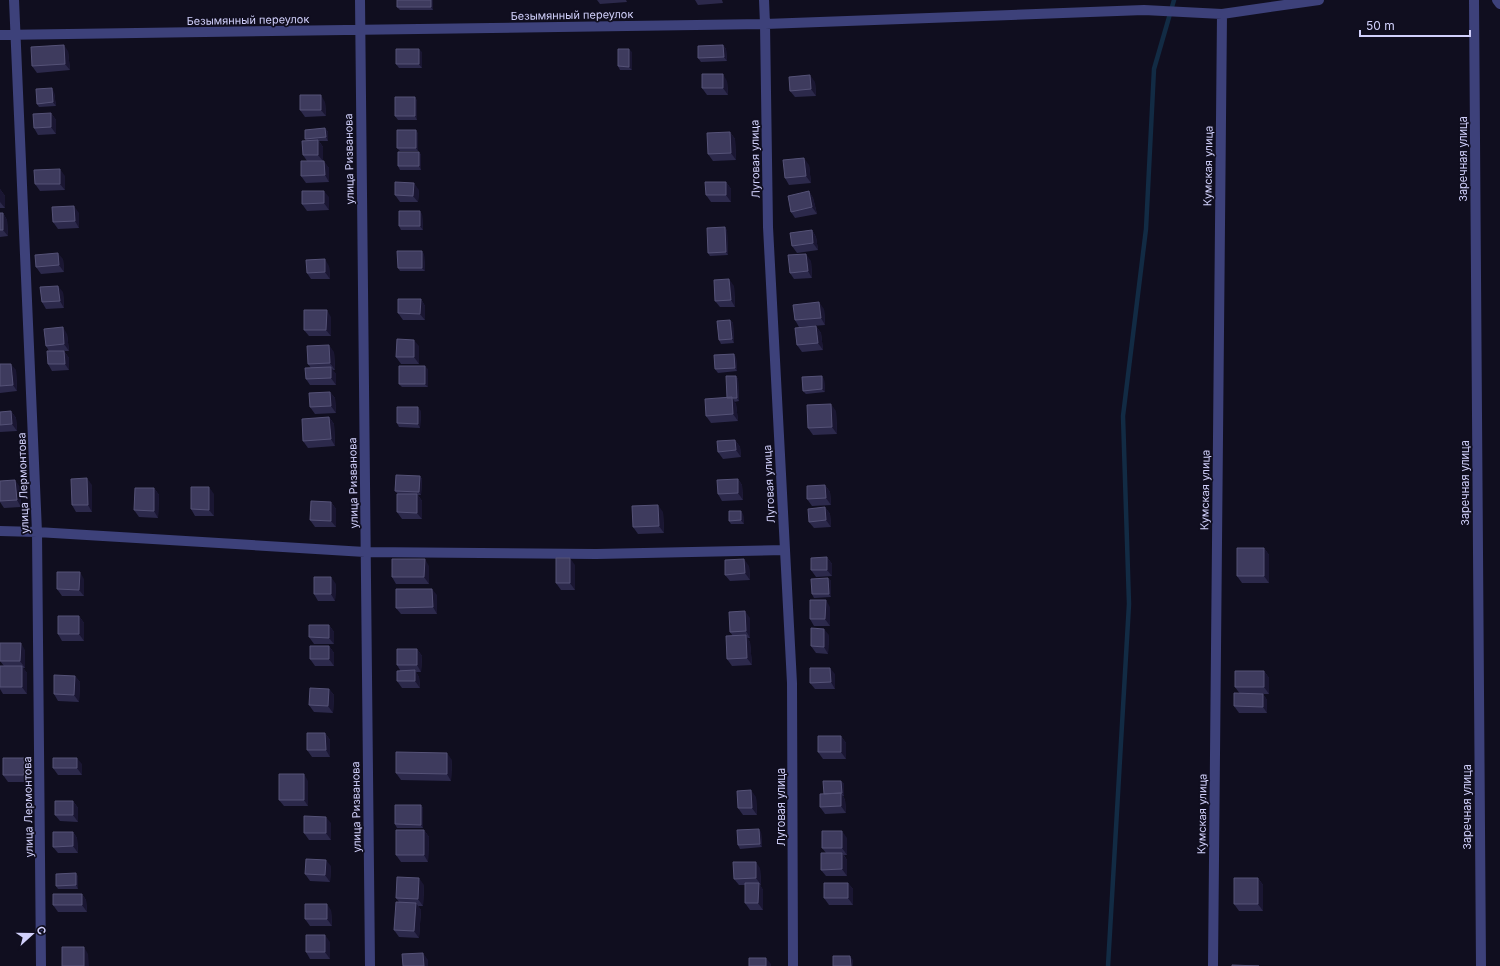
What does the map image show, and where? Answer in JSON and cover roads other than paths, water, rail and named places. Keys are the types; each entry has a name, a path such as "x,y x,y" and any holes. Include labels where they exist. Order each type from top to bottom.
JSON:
{"street":[{"name":"улица Лермонтова","path":"14,0 37,532 41,966"},
{"name":"улица Ризванова","path":"360,0 370,966"},
{"name":"Луговая улица","path":"764,0 768,227 792,683 793,966"},
{"name":"Безымянный переулок","path":"0,35 765,24 1144,10 1222,14 1319,0"},
{"name":"Заречная улица","path":"1474,0 1480,966"},
{"path":"1497,0 1500,4"},
{"name":"Кумская улица","path":"1213,966 1222,14"},
{"path":"0,531 365,552 596,554 785,550"}],"waterway":[{"path":"1108,966 1129,604 1123,416 1146,229 1154,69 1174,0"}]}
